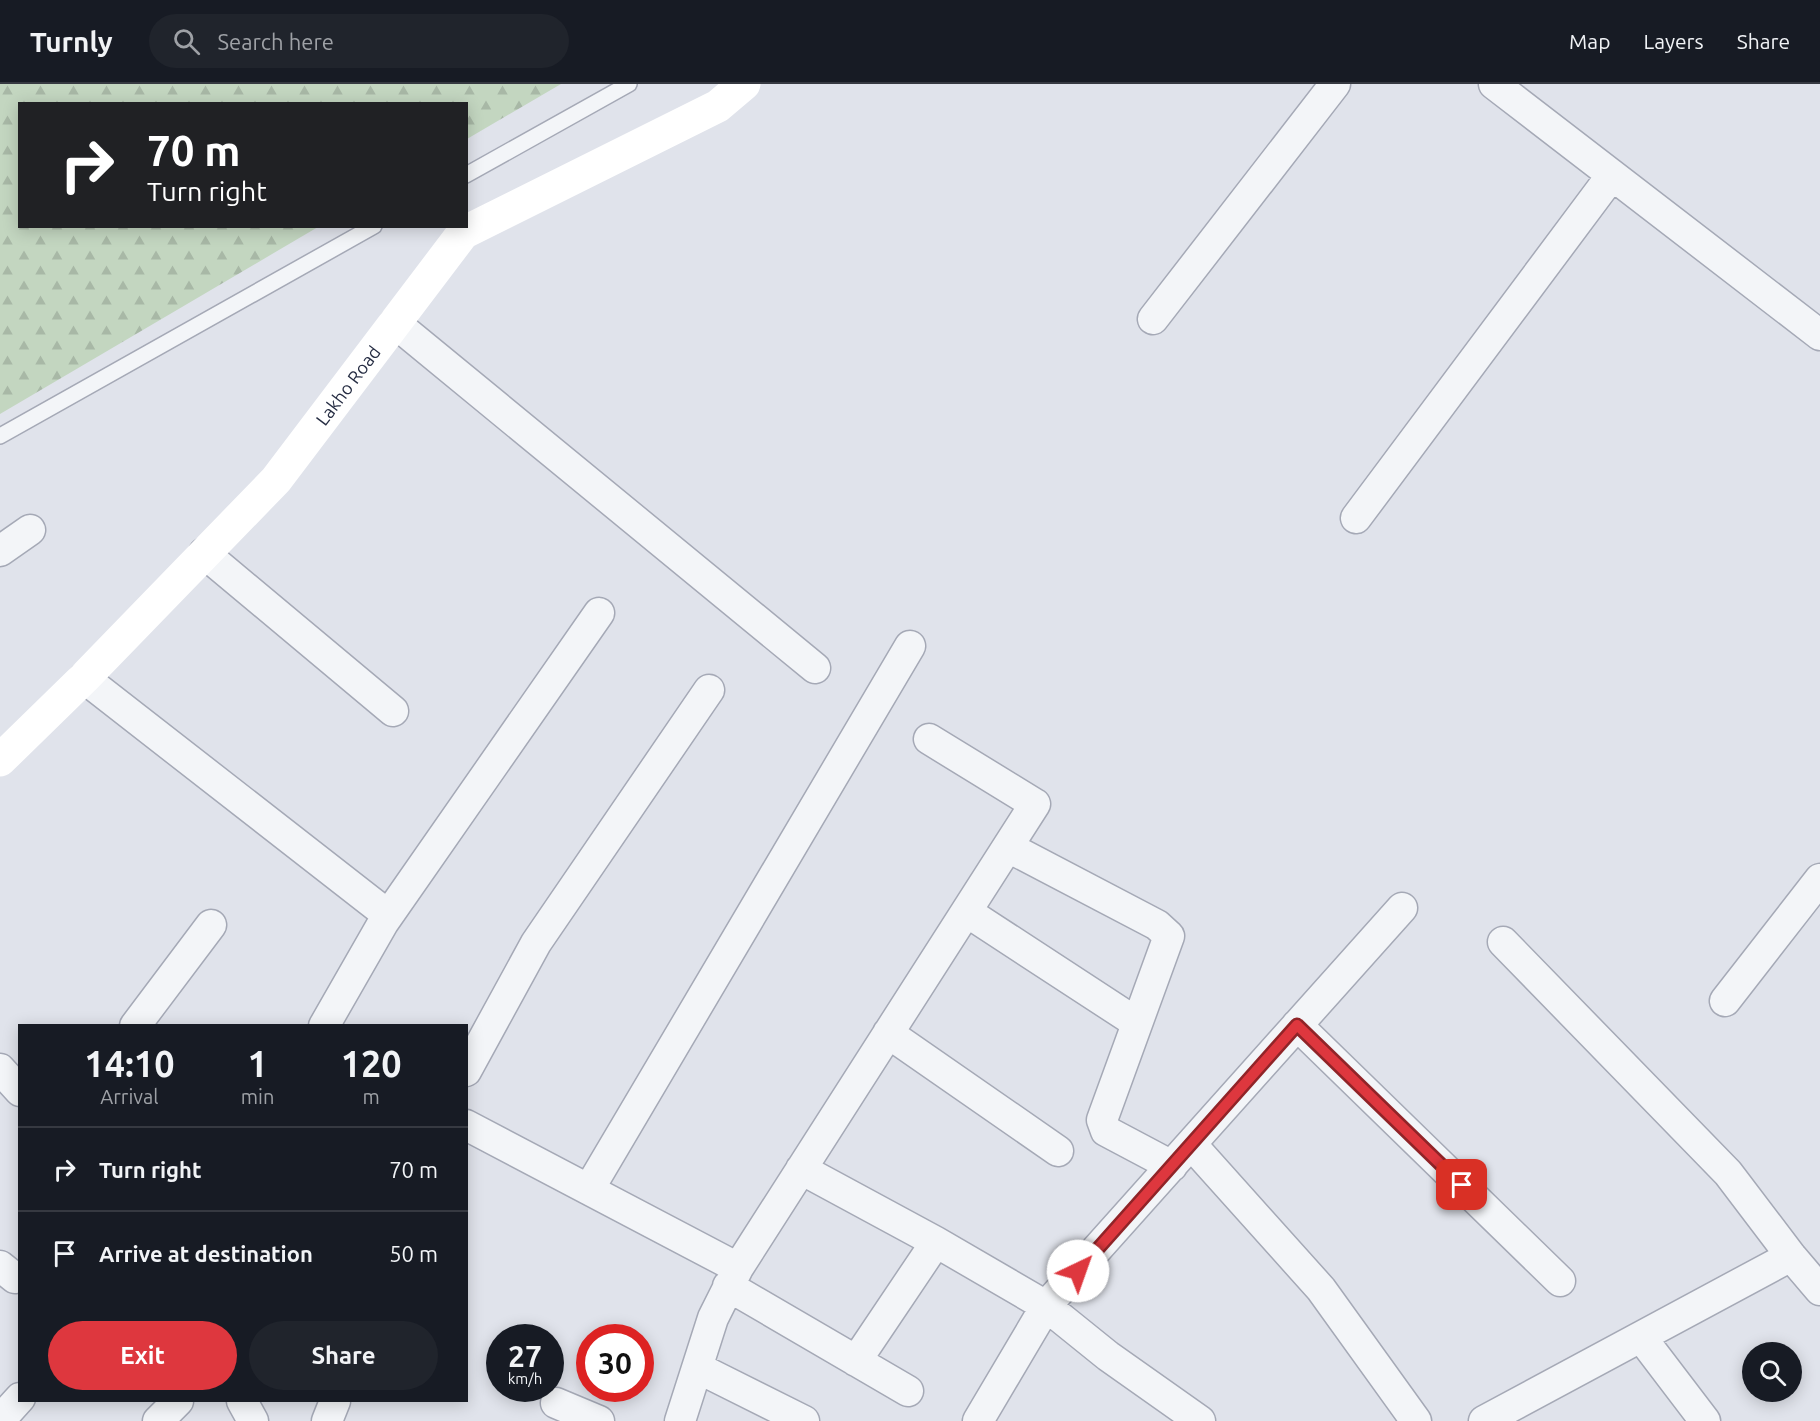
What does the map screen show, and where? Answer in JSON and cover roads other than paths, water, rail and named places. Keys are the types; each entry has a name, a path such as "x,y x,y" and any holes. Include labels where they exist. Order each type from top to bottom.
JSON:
{"street":[{"name":"Lakho Road","path":"0,760 84,678 276,480 464,232 718,106 744,84"},
{"path":"1153,319 1335,84"},
{"path":"1494,84 1820,335"},
{"path":"1356,518 1612,175"},
{"path":"395,323 816,668"},
{"path":"0,551 30,530"},
{"path":"204,554 393,711"},
{"path":"325,1024 388,915 599,613"},
{"path":"589,1189 910,646"},
{"path":"84,678 388,915"},
{"path":"468,1067 536,943 709,690"},
{"path":"680,1421 713,1318 733,1277 1035,804 929,739"},
{"path":"1008,847 1157,925 1169,936 1102,1120 1106,1131 1181,1155 1321,1289 1416,1421"},
{"path":"1725,1001 1820,879"},
{"path":"978,1421 1047,1306 1402,908"},
{"path":"967,912 1137,1023"},
{"path":"137,1024 211,925"},
{"path":"1503,942 1728,1173 1820,1290"},
{"path":"1297,1025 1560,1281"},
{"path":"888,1033 1058,1151"},
{"path":"0,1069 18,1090"},
{"path":"468,1126 589,1189 733,1277 856,1361 908,1391"},
{"path":"801,1169 936,1242 1047,1306 1108,1356 1200,1421"},
{"path":"856,1361 936,1242"},
{"path":"1484,1421 1791,1256"},
{"path":"1641,1337 1705,1421"},
{"path":"698,1368 804,1421"},
{"path":"0,1420 18,1400"},
{"path":"158,1421 177,1402"},
{"path":"243,1402 253,1421"},
{"path":"327,1421 335,1402"},
{"path":"556,1403 599,1421"}],"lane":[{"path":"468,174 629,84"},
{"path":"0,436 370,228"}]}
